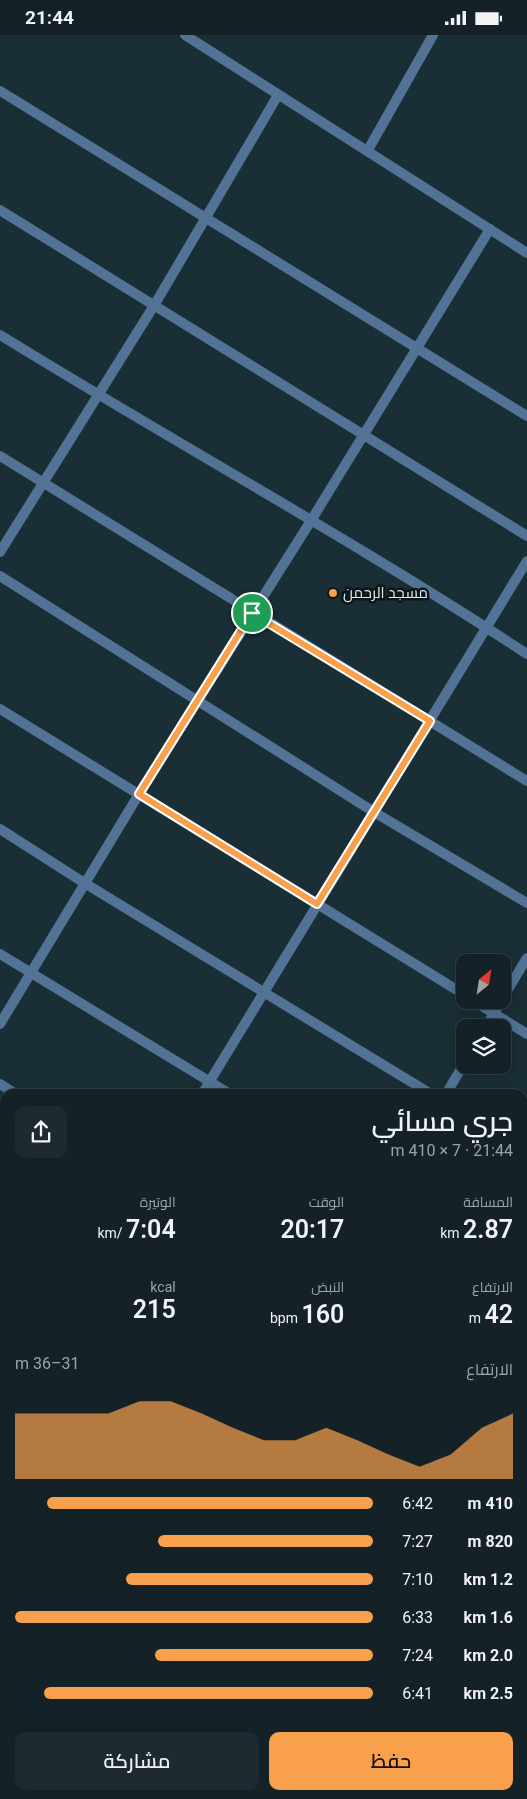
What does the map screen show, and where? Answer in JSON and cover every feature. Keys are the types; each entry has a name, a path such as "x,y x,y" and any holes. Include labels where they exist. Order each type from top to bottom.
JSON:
{"street":[{"path":"185,35 527,253"},
{"path":"368,150 433,35"},
{"path":"0,91 527,416"},
{"path":"0,552 155,304 278,95"},
{"path":"0,210 155,304 527,536"},
{"path":"0,1024 139,794 312,519 490,229"},
{"path":"0,335 99,396 312,519 527,654"},
{"path":"0,456 527,781"},
{"path":"205,1089 262,992 527,561"},
{"path":"0,576 374,812 527,903"},
{"path":"0,709 456,989"},
{"path":"0,829 86,884 423,1089"},
{"path":"0,954 222,1089"},
{"path":"511,985 527,958"},
{"path":"487,1009 527,1034"},
{"path":"491,1019 496,1009"},
{"path":"449,1089 458,1074"}],"place":[{"name":"مسجد الرحمن","path":"333,593"}],"route":[{"path":"252,613 430,721 317,904 139,794 252,613"}]}
